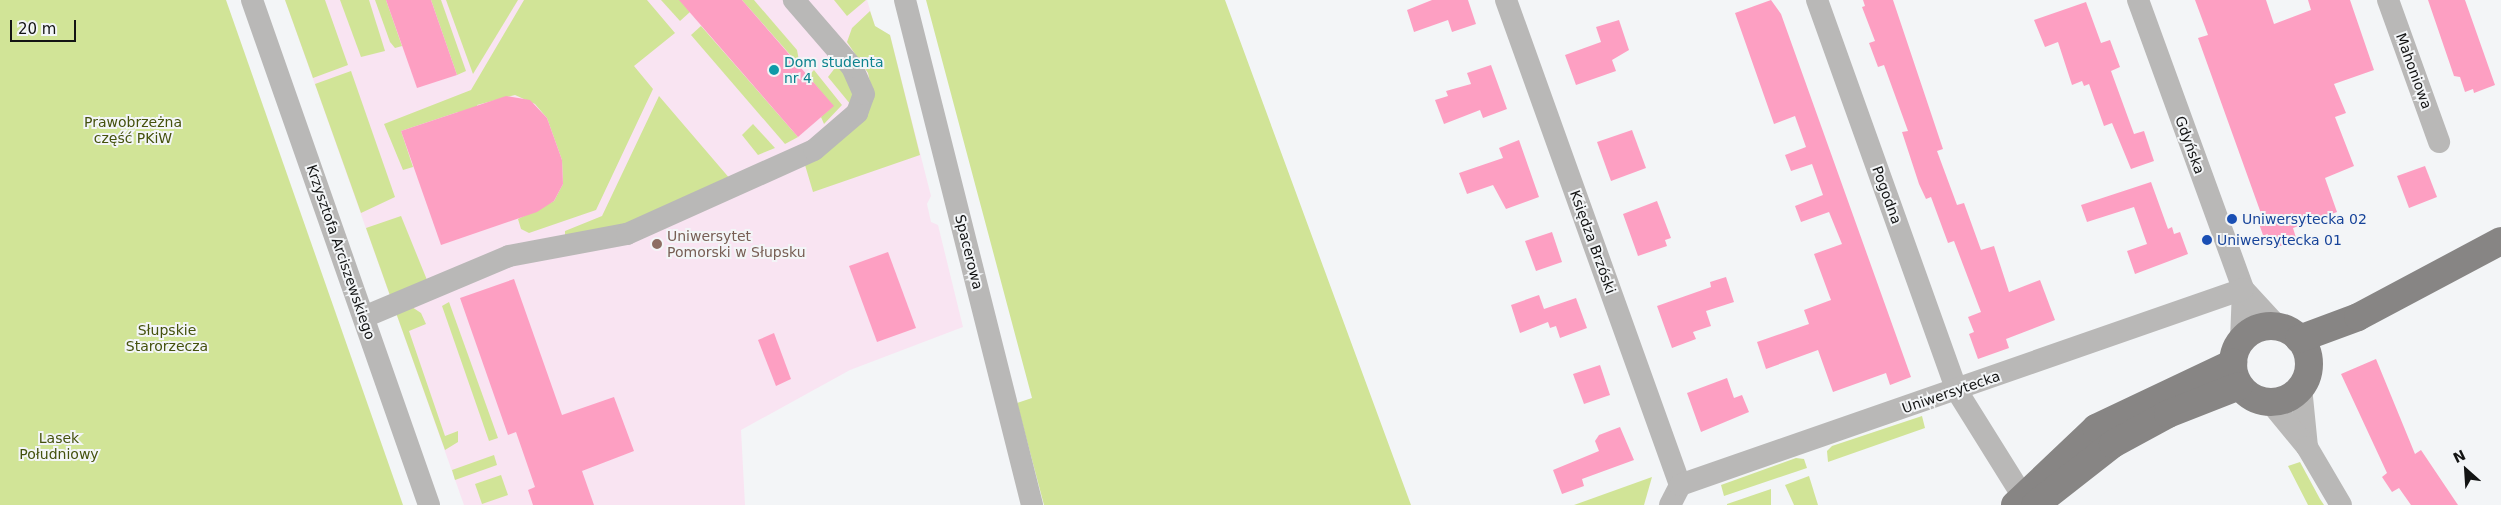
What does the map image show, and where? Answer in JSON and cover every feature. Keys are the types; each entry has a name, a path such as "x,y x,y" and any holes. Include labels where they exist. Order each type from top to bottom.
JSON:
{"main road":[{"path":"2238,363 2258,400 2282,401 2297,354 2358,317 2501,241"},
{"path":"2024,502 2096,428 2238,363 2264,327 2297,354"}],"street":[{"name":"Krzysztofa Arciszewskiego","path":"252,0 429,505"},
{"path":"364,317 509,256 627,234 805,156 857,113 864,94 852,67 794,0"},
{"name":"Spacerowa","path":"905,0 1032,505"},
{"name":"Księdza Brzóski","path":"1506,0 1680,485"},
{"name":"Pogodna","path":"1817,0 1957,391 2024,502"},
{"name":"Gdyńska","path":"2138,0 2243,289 2297,354"},
{"name":"Mahoniowa","path":"2388,0 2439,142"},
{"name":"Uniwersytecka","path":"1680,485 1957,391 2243,289"},
{"name":"Gdyńska","path":"2238,363 2243,289"},
{"path":"2297,354 2307,447"},
{"path":"2270,402 2307,447 2340,505"},
{"path":"1670,505 1680,485"}],"shaded area":[{"name":"Uniwersytet Pomorski w Słupsku","path":"285,0 867,0 875,26 890,35 931,196 927,204 931,222 938,225 963,327 850,370 741,430 745,505 464,505"}],"green space":[{"name":"Prawobrzeżna część PKiW","path":"0,0 226,0 403,505 0,505"},
{"path":"285,0 325,0 348,65 313,78"},
{"path":"340,0 369,0 385,51 361,57"},
{"path":"375,0 386,0 402,46 395,48 390,42"},
{"path":"431,0 441,0 466,71 457,75"},
{"path":"446,0 518,0 473,74"},
{"path":"524,0 647,0 675,33 634,66 653,89 596,210 529,233 521,229 518,219 554,201 563,184 562,160 547,118 535,104 515,95 477,105 491,142 472,149 458,112 401,131 413,167 403,170 384,124 471,90"},
{"path":"661,0 680,0 690,12 680,21"},
{"path":"742,0 754,0 797,50 800,66"},
{"path":"834,0 866,0 847,16"},
{"path":"926,0 1225,0 1411,505 1044,505 1017,403 1032,398"},
{"path":"870,11 875,26 890,35 920,155 813,192 805,165 872,92 868,73 847,42 852,28"},
{"path":"701,26 798,137 785,144 691,35"},
{"path":"838,64 854,83 851,105 828,77"},
{"path":"814,70 842,105 824,124 821,117 833,106 808,76"},
{"path":"351,71 395,197 361,213 315,84"},
{"path":"659,96 731,180 622,228 565,235 565,231 602,216"},
{"path":"753,124 775,148 758,155 742,135"},
{"path":"401,216 427,280 392,301 366,228"},
{"path":"449,302 498,438 489,441 442,306"},
{"path":"412,307 421,313 426,324 409,331 445,436 458,431 458,442 445,450 395,310"},
{"path":"1922,416 1925,428 1828,462 1827,451 1832,446"},
{"path":"494,455 497,465 455,480 452,470"},
{"path":"1796,458 1804,459 1807,468 1724,496 1721,485"},
{"path":"2300,462 2324,505 2308,505 2288,466"},
{"path":"501,475 508,495 482,504 475,484"},
{"path":"1809,476 1818,505 1794,505 1785,485"},
{"path":"1652,477 1644,505 1574,505"},
{"path":"1771,489 1771,505 1727,505 1727,504"}],"building":[{"path":"386,0 431,0 457,75 417,88"},
{"name":"Dom studenta nr 4","path":"679,0 742,0 834,106 798,137"},
{"path":"1432,0 1468,0 1476,24 1452,32 1448,20 1414,32 1407,10"},
{"path":"1771,0 1781,14 1911,377 1890,385 1886,373 1833,392 1818,350 1766,369 1757,342 1809,324 1804,310 1831,300 1814,254 1842,244 1829,212 1801,222 1795,206 1823,195 1812,164 1791,171 1785,155 1806,147 1795,116 1774,124 1735,13"},
{"path":"1863,0 1893,0 1943,149 1937,151 1957,205 1964,203 1981,250 1994,246 2009,292 2040,280 2055,320 2006,339 2009,348 1978,359 1969,334 1974,332 1968,317 1981,312 1954,241 1948,243 1931,197 1926,199 1919,184 1902,132 1908,131 1884,65 1878,67 1869,43 1875,41 1862,7 1865,6"},
{"path":"2195,0 2266,0 2274,24 2311,10 2308,0 2350,0 2374,70 2334,84 2346,113 2335,117 2354,166 2325,178 2337,212 2293,228 2297,241 2273,248 2269,237 2264,238 2258,221 2263,219 2198,38 2208,35"},
{"path":"2428,0 2465,0 2495,85 2474,93 2473,89 2465,92 2460,77 2454,76"},
{"path":"2086,2 2101,43 2110,40 2120,67 2111,71 2134,134 2144,131 2154,161 2131,169 2112,123 2104,126 2089,84 2084,86 2082,81 2072,85 2058,42 2045,47 2034,20"},
{"path":"1619,20 1629,50 1612,60 1616,71 1576,85 1565,55 1601,42 1596,27"},
{"path":"1491,65 1507,109 1483,118 1480,110 1444,124 1435,100 1448,96 1446,91 1471,84 1467,73"},
{"path":"506,96 530,100 547,118 562,160 563,184 554,201 537,212 441,245 401,131"},
{"path":"1632,130 1646,168 1611,181 1597,142"},
{"path":"1519,140 1539,197 1506,209 1493,185 1467,194 1459,173 1503,158 1499,148"},
{"path":"2425,166 2437,197 2409,208 2397,176"},
{"path":"2151,182 2168,229 2172,227 2174,234 2180,232 2188,254 2135,274 2127,251 2147,244 2134,207 2087,222 2081,205"},
{"path":"1657,201 1671,238 1665,240 1667,246 1638,256 1623,214"},
{"path":"1552,232 1562,262 1536,271 1525,241"},
{"path":"888,252 916,328 877,342 849,266"},
{"path":"1726,277 1734,302 1706,311 1711,326 1693,332 1696,339 1672,348 1657,306 1711,287 1710,282"},
{"path":"514,279 562,415 614,397 634,451 582,471 594,505 533,505 528,490 535,487 516,432 508,435 460,298"},
{"path":"1539,295 1544,309 1576,298 1587,328 1560,338 1556,326 1550,328 1548,322 1520,333 1511,305"},
{"path":"774,333 791,379 776,386 758,340"},
{"path":"2376,359 2415,454 2421,450 2458,505 2411,505 2399,488 2392,492 2382,477 2387,473 2341,374"},
{"path":"1600,365 1610,395 1584,404 1573,374"},
{"path":"1727,378 1734,398 1742,395 1749,412 1701,432 1687,393"},
{"path":"1620,427 1634,460 1582,479 1584,486 1562,494 1553,470 1599,451 1595,441 1599,435"}],"place":[{"name":"Dom studenta nr 4","path":"774,70"},
{"name":"Uniwersytecka 02","path":"2232,219"},
{"name":"Uniwersytecka 01","path":"2207,240"},
{"name":"Uniwersytet Pomorski w Słupsku","path":"657,244"}],"park label":[{"name":"Słupskie Starorzecza","path":"167,338"},
{"name":"Lasek Południowy","path":"59,446"}]}
